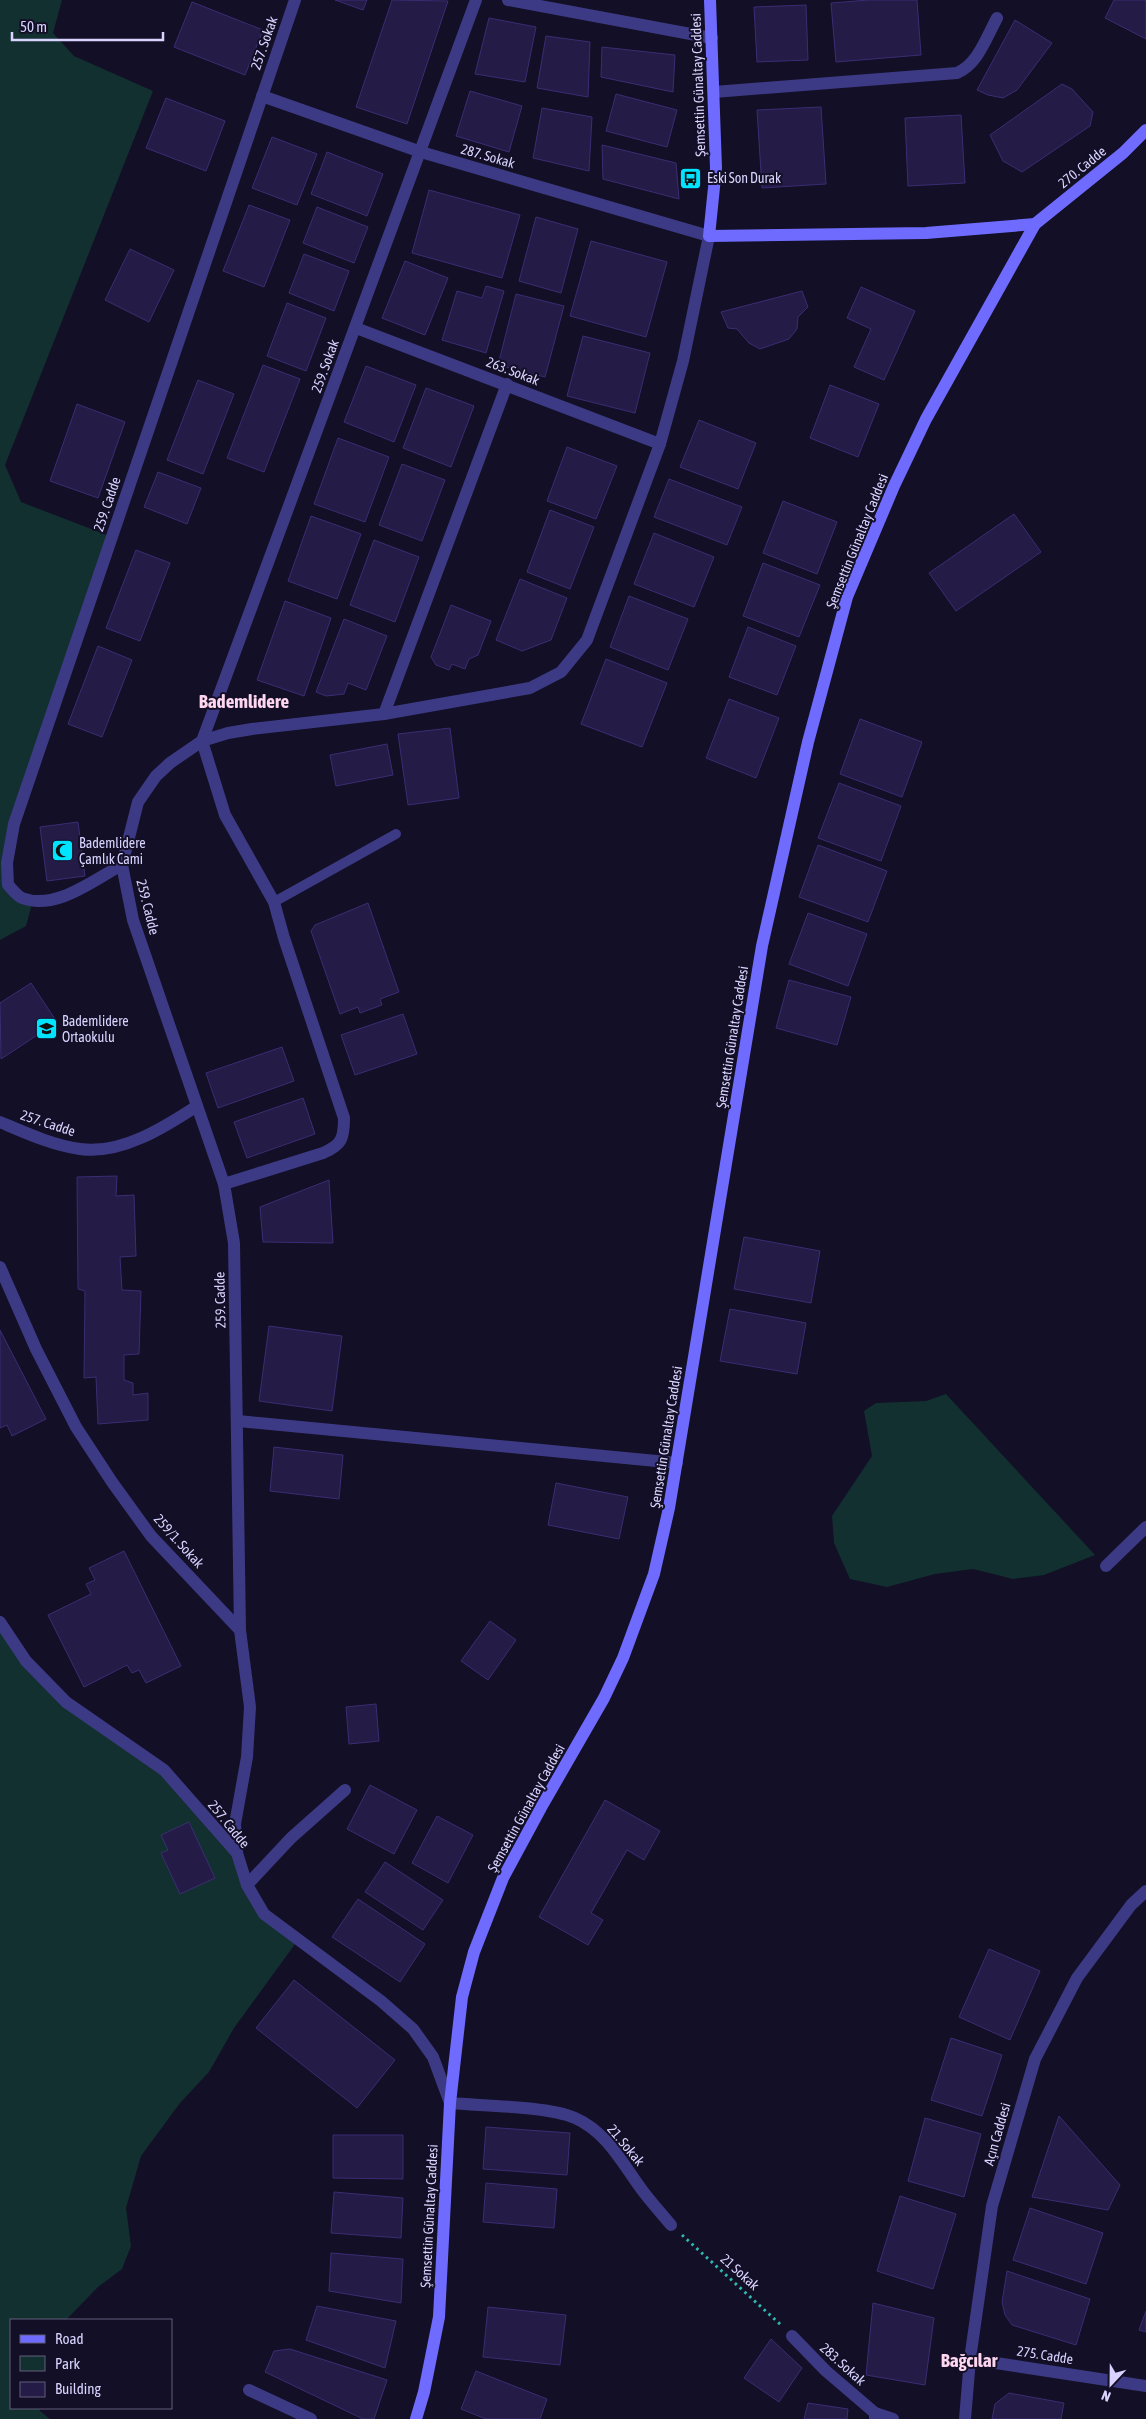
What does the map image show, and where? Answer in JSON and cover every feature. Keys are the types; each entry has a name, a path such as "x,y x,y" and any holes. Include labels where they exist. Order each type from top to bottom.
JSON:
{"street":[{"name":"257. Sokak","path":"262,96 295,0"},
{"name":"259. Sokak","path":"202,741 476,0"},
{"path":"508,0 712,38"},
{"name":"Şemsettin Günaltay Caddesi","path":"709,236 716,168 710,0"},
{"path":"714,92 957,74 967,69 974,61 997,18"},
{"name":"287. Sokak","path":"262,96 421,152 709,236"},
{"name":"259. Cadde","path":"240,1630 234,1243 224,1184 134,920 122,865 60,899 42,902 21,898 8,884 7,863 14,824 262,96"},
{"name":"270. Cadde","path":"1035,224 1123,153 1146,130"},
{"path":"122,865 138,802 156,776 170,763 202,741 228,733 252,729 384,714 530,688 561,672 587,640 660,444 683,361 709,236 926,233 1035,224"},
{"name":"Şemsettin Günaltay Caddesi","path":"416,2419 424,2392 439,2317 450,2103 462,1997 474,1952 503,1878 604,1698 639,1619 654,1574 677,1463 762,946 808,742 848,597 894,486 926,419 1035,224"},
{"name":"263. Sokak","path":"356,328 507,384 660,444"},
{"path":"384,714 507,384"},
{"path":"202,741 225,814 274,902 284,938 344,1118 344,1133 337,1147 324,1153 224,1184"},
{"name":"257. Cadde","path":"0,1122 44,1140 82,1150 119,1146 152,1133 198,1106"},
{"name":"259/1. Sokak","path":"0,1267 40,1358 76,1427 112,1482 151,1536 240,1630"},
{"path":"238,1421 677,1463"},
{"path":"1106,1566 1146,1527"},
{"name":"257. Cadde","path":"0,1622 26,1661 66,1702 164,1770 237,1853 247,1885 264,1914 381,2001 413,2029 433,2057 450,2103"},
{"path":"237,1853 235,1824 247,1757 250,1708 240,1630"},
{"path":"247,1885 291,1838 345,1790"},
{"name":"Açın Caddesi","path":"965,2419 970,2359 992,2206 1035,2059 1077,1978 1131,1906 1146,1891"},
{"name":"21. Sokak","path":"450,2103 555,2112 585,2124 601,2136 617,2153 642,2190 671,2225"},
{"name":"283. Sokak","path":"792,2336 826,2371 875,2416"},
{"name":"275. Cadde","path":"970,2359 1146,2386"},
{"path":"249,2390 311,2419"},
{"path":"875,2416 893,2419"}],"lane":[{"path":"274,902 396,834"}],"path":[{"name":"21 Sokak","path":"671,2225 775,2318 792,2336"}],"green space":[{"path":"0,0 62,0 53,33 74,56 153,91 5,465 21,502 112,537 14,824 8,884 33,900 26,926 0,940"},
{"path":"946,1394 1095,1555 1044,1575 1013,1579 973,1569 935,1574 887,1587 850,1579 834,1543 832,1516 872,1456 864,1411 876,1403 926,1401"},
{"path":"0,1622 66,1702 164,1770 237,1853 264,1914 298,1940 234,2028 209,2072 180,2103 141,2156 126,2208 131,2246 122,2269 98,2287 67,2319 10,2319 10,2409 39,2409 50,2419 0,2419"}],"building":[{"path":"335,0 367,0 363,10"},
{"path":"392,0 448,1 407,124 356,107"},
{"path":"868,0 917,0 921,55 836,62 831,3"},
{"path":"1114,0 1146,0 1146,39 1105,18"},
{"path":"192,2 263,30 245,75 174,47"},
{"path":"806,5 808,60 757,62 754,7"},
{"path":"489,18 536,27 525,82 475,74"},
{"path":"1015,20 1052,43 1017,90 1003,98 988,95 977,90"},
{"path":"546,36 590,42 588,97 537,88"},
{"path":"602,47 675,55 673,92 601,77"},
{"path":"1062,84 1072,89 1093,112 1090,126 1022,172 1003,161 990,135"},
{"path":"470,91 522,106 509,152 456,136"},
{"path":"616,94 677,110 667,147 606,131"},
{"path":"166,98 225,121 206,171 146,148"},
{"path":"821,107 826,184 762,188 757,110"},
{"path":"542,108 592,117 589,171 533,158"},
{"path":"961,115 965,183 908,186 905,118"},
{"path":"272,137 317,154 297,205 252,188"},
{"path":"602,145 676,163 679,199 603,179"},
{"path":"327,152 383,174 367,216 311,194"},
{"path":"429,190 520,215 502,278 412,253"},
{"path":"249,205 290,220 264,287 223,271"},
{"path":"317,207 368,227 354,263 303,243"},
{"path":"536,217 578,229 561,293 519,281"},
{"path":"591,241 667,262 646,337 570,316"},
{"path":"130,249 174,270 149,322 105,300"},
{"path":"304,254 349,271 334,311 289,293"},
{"path":"405,261 448,278 425,335 382,318"},
{"path":"486,286 504,291 486,353 442,340 457,291 482,298"},
{"path":"861,287 915,311 884,380 854,367 871,329 847,318"},
{"path":"802,291 808,307 798,317 797,329 789,339 760,349 749,343 737,329 728,328 721,312"},
{"path":"516,294 564,306 545,377 498,365"},
{"path":"287,303 326,318 306,371 267,356"},
{"path":"583,336 650,353 635,413 567,396"},
{"path":"263,365 300,379 264,472 227,458"},
{"path":"366,366 416,385 394,442 344,422"},
{"path":"198,380 234,394 203,474 167,460"},
{"path":"830,385 879,404 858,457 810,438"},
{"path":"426,388 474,406 451,467 403,448"},
{"path":"77,404 125,422 98,498 50,481"},
{"path":"699,420 756,443 738,489 680,467"},
{"path":"338,438 389,457 365,522 314,504"},
{"path":"567,447 617,466 596,519 547,501"},
{"path":"402,464 445,480 422,541 379,525"},
{"path":"158,472 201,488 187,524 144,507"},
{"path":"669,479 742,507 727,545 654,517"},
{"path":"783,501 837,522 817,574 763,553"},
{"path":"550,510 594,527 570,589 527,572"},
{"path":"1014,514 1041,552 956,611 929,573"},
{"path":"311,516 361,534 337,599 288,581"},
{"path":"654,533 714,557 694,607 634,584"},
{"path":"374,540 419,557 395,622 350,605"},
{"path":"136,550 170,563 140,641 106,628"},
{"path":"763,563 820,585 799,637 743,616"},
{"path":"520,579 567,598 551,640 522,651 496,640"},
{"path":"629,596 688,619 668,670 610,647"},
{"path":"285,601 331,618 304,696 257,680"},
{"path":"451,605 491,621 478,655 469,659 465,669 452,664 449,670 436,665 431,657"},
{"path":"344,619 387,636 366,690 348,683 344,694 326,696 316,692"},
{"path":"748,627 796,646 777,695 729,677"},
{"path":"98,646 132,660 102,737 68,724"},
{"path":"606,659 667,683 642,747 581,724"},
{"path":"729,699 779,718 756,778 706,758"},
{"path":"860,719 922,742 902,797 840,774"},
{"path":"450,728 459,798 408,805 398,734"},
{"path":"387,744 393,775 336,786 330,755"},
{"path":"839,783 901,806 881,861 818,838"},
{"name":"Bademlidere Çamlık Cami","path":"78,822 85,876 47,881 40,827"},
{"path":"818,845 887,871 868,922 799,897"},
{"path":"368,903 399,992 380,999 382,1005 360,1013 358,1007 340,1014 311,931 315,925"},
{"path":"808,913 867,934 848,986 789,964"},
{"path":"789,980 851,997 837,1045 776,1028"},
{"path":"31,983 57,1022 1,1059 0,1003"},
{"path":"403,1014 417,1054 355,1075 341,1035"},
{"path":"282,1047 294,1081 218,1108 206,1073"},
{"path":"303,1098 315,1134 247,1158 234,1122"},
{"path":"117,1176 116,1196 134,1195 136,1256 120,1257 122,1290 141,1291 139,1354 124,1355 124,1380 133,1383 133,1395 148,1393 148,1420 98,1424 96,1377 84,1378 85,1291 78,1289 77,1177"},
{"path":"329,1180 333,1243 263,1242 260,1207"},
{"path":"744,1237 820,1251 811,1303 734,1289"},
{"path":"730,1309 806,1323 797,1374 720,1361"},
{"path":"269,1326 342,1336 332,1411 259,1401"},
{"path":"0,1330 46,1419 12,1436 7,1425 0,1428"},
{"path":"274,1447 343,1455 339,1499 270,1491"},
{"path":"556,1483 628,1497 619,1539 548,1525"},
{"path":"124,1551 181,1666 146,1683 139,1670 132,1673 127,1665 84,1687 48,1615 91,1594 86,1584 95,1580 89,1568"},
{"path":"490,1621 516,1640 488,1680 461,1661"},
{"path":"376,1704 379,1741 349,1744 346,1707"},
{"path":"370,1785 417,1810 394,1854 347,1829"},
{"path":"605,1800 660,1831 644,1860 627,1850 591,1913 603,1920 588,1945 539,1917"},
{"path":"437,1816 473,1835 448,1883 412,1863"},
{"path":"189,1822 215,1878 180,1894 161,1853 168,1850 161,1835"},
{"path":"385,1862 443,1900 423,1930 365,1892"},
{"path":"358,1899 425,1944 400,1982 332,1937"},
{"path":"989,1949 1040,1971 1010,2040 959,2017"},
{"path":"294,1980 395,2060 357,2108 256,2028"},
{"path":"951,2038 1002,2055 982,2116 931,2100"},
{"path":"1059,2116 1120,2185 1108,2210 1032,2197"},
{"path":"925,2118 981,2134 964,2197 908,2181"},
{"path":"486,2127 570,2133 567,2175 483,2169"},
{"path":"333,2135 403,2135 403,2179 333,2178"},
{"path":"486,2183 557,2189 554,2228 483,2222"},
{"path":"334,2192 403,2198 401,2238 331,2233"},
{"path":"900,2196 956,2214 933,2289 877,2271"},
{"path":"1030,2208 1103,2233 1086,2284 1013,2260"},
{"path":"331,2253 403,2259 401,2303 329,2291"},
{"path":"1007,2271 1090,2299 1076,2345 1012,2325 1005,2315 1002,2302"},
{"path":"873,2303 934,2318 925,2385 866,2375"},
{"path":"317,2306 396,2321 385,2368 306,2340"},
{"path":"488,2307 566,2315 560,2365 483,2357"},
{"path":"1146,2311 1146,2332 1139,2330"},
{"path":"771,2339 802,2368 779,2402 744,2378"},
{"path":"290,2349 387,2380 374,2419 363,2419 265,2372 274,2351"},
{"path":"476,2371 547,2399 540,2419 486,2419 461,2409"},
{"path":"1009,2393 1064,2403 1061,2419 992,2419 995,2404"},
{"path":"808,2403 848,2409 847,2419 804,2419"}],"place":[{"name":"Eski Son Durak","path":"691,178"},
{"name":"Bademlidere Çamlık Cami","path":"63,851"},
{"name":"Bademlidere Ortaokulu","path":"46,1029"}],"district":[{"name":"Bademlidere","path":"244,701"},
{"name":"Bağcılar","path":"969,2360"}]}
